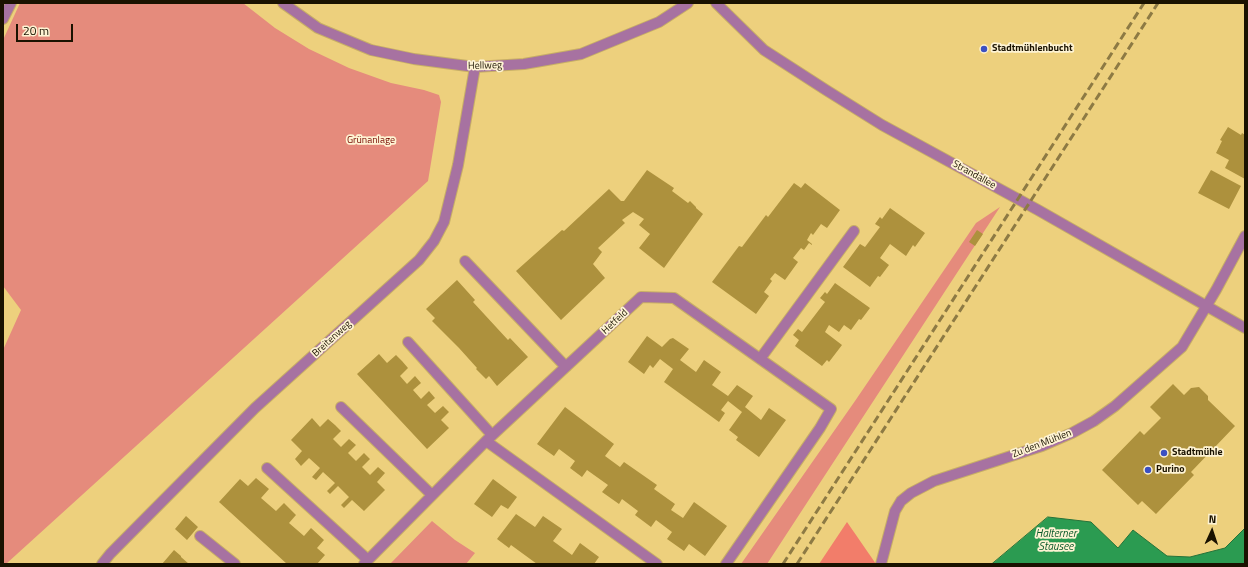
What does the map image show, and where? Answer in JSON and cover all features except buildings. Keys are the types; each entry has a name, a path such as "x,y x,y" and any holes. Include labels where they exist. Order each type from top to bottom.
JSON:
{"street":[{"path":"3,19 11,3"},
{"name":"Hellweg","path":"283,3 318,28 371,50 414,59 475,67 524,64 581,54 659,22 688,3"},
{"name":"Strandallee","path":"716,3 764,50 882,125 1038,210 1245,328"},
{"name":"Breitenweg","path":"102,564 110,554 255,408 418,260 434,241 444,222 458,165 475,67"},
{"path":"760,359 854,231"},
{"name":"Zu den Mühlen","path":"881,564 895,511 902,501 911,493 934,481 1042,446 1072,433 1094,421 1115,406 1182,346 1245,236"},
{"path":"465,261 566,367"},
{"name":"Hetfeld","path":"366,562 489,438 642,297 674,298 831,409 820,428 726,564"},
{"path":"408,342 489,438 657,564"},
{"path":"341,407 432,495"},
{"path":"267,468 366,562"},
{"path":"200,536 235,564"}],"green space":[{"name":"Grünanlage","path":"20,3 243,3 275,28 309,49 349,68 391,83 424,90 439,95 441,102 428,181 6,564 3,564 3,350 21,310 3,286 3,40"},
{"path":"1000,207 767,564 741,564 855,401 976,223"},
{"path":"432,521 455,540 475,553 466,564 390,564"}],"shaded area":[{"path":"847,522 876,564 819,564"}],"water":[{"name":"Halterner Stausee","path":"1048,517 1091,522 1118,548 1133,530 1167,556 1190,557 1225,548 1245,528 1245,564 992,564"}],"railway":[{"path":"783,564 1144,3"},
{"path":"797,564 1158,3"}],"place":[{"name":"Stadtmühlenbucht","path":"984,49"},
{"name":"Stadtmühle","path":"1164,453"},
{"name":"Purino","path":"1148,470"}]}
